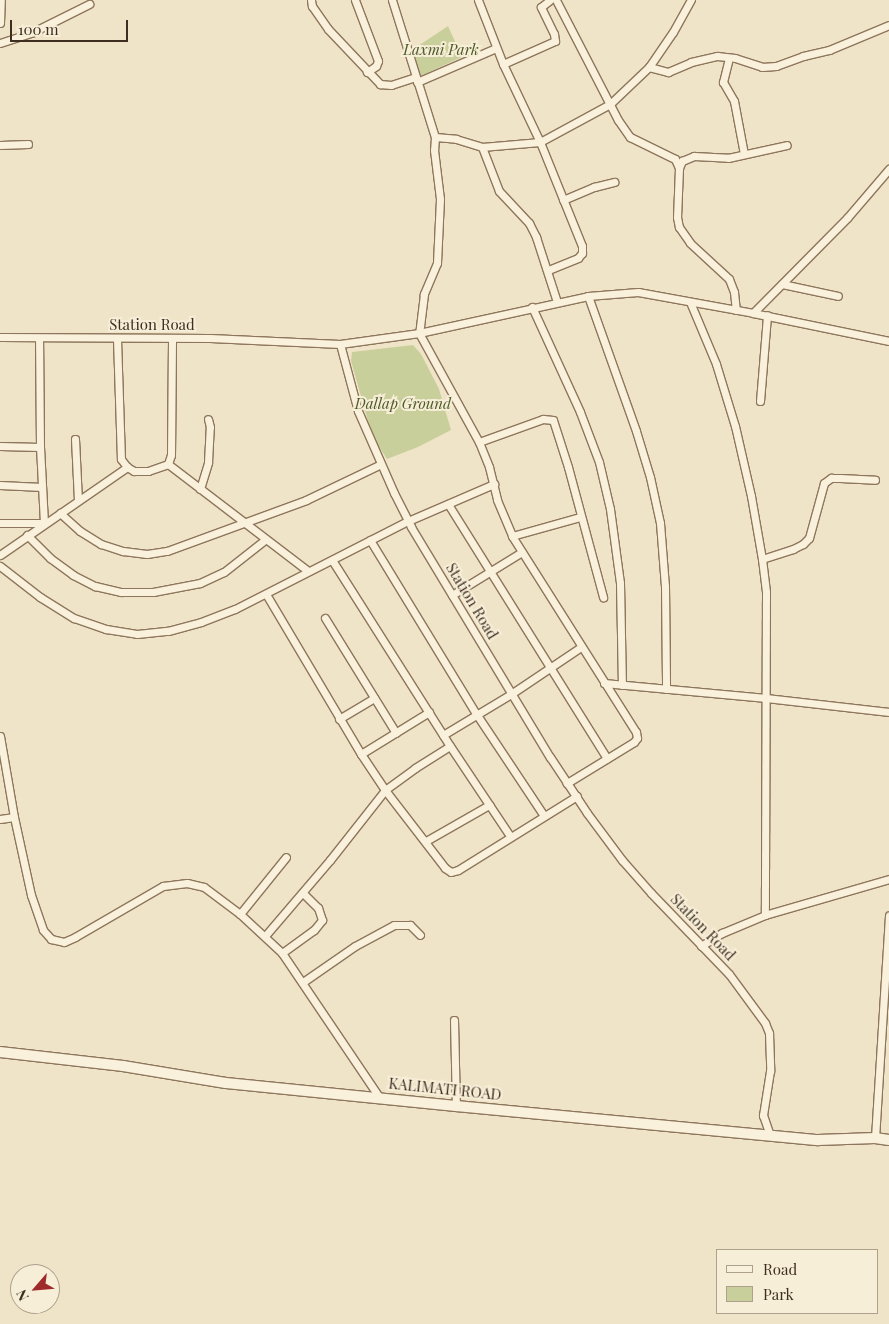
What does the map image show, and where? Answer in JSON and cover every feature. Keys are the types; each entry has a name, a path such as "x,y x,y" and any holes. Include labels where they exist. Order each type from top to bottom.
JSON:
{"main road":[{"name":"KALIMATI ROAD","path":"0,1052 123,1066 226,1083 456,1106 818,1140 875,1138 889,1140"}],"street":[{"path":"0,23 1,0"},
{"path":"311,0 312,6 328,29 367,72 380,84 386,86 416,79 496,48"},
{"path":"355,0 378,60 376,66 367,72"},
{"path":"392,0 436,137 434,150 440,200 437,263 424,294 419,333 479,442 494,484 497,500 512,536 636,732 637,738 634,742 567,782"},
{"path":"478,0 496,48 540,142 582,246 582,253 578,258 548,270"},
{"path":"503,64 555,41 554,34 541,7 550,0"},
{"path":"556,0 618,120 630,137 675,159 679,168"},
{"path":"436,137 456,138 482,147 540,142 610,104 649,67 673,32 691,0"},
{"path":"0,43 32,32 89,4"},
{"path":"649,67 668,72 702,59 717,56 762,67 776,66 803,56 829,50 889,25"},
{"path":"729,58 723,82 734,101 744,154"},
{"path":"0,145 28,144"},
{"path":"736,310 734,292 729,279 718,266 690,243 679,227 677,217 679,168 682,161 694,156 728,158 786,145"},
{"path":"482,147 499,191 529,223 548,270 557,302"},
{"path":"753,312 847,218 889,169"},
{"path":"563,200 594,187 614,182"},
{"path":"782,284 838,296"},
{"path":"340,344 419,333 588,296 638,292 753,312 887,340"},
{"path":"588,296 636,431 650,477 660,523 666,586 666,689"},
{"path":"690,302 716,364 735,426 751,496 762,559 766,592 765,915"},
{"path":"532,307 580,412 598,462 610,509 620,583 622,684"},
{"path":"760,401 767,315"},
{"name":"Station Road","path":"0,338 172,339 340,344 358,411 408,521 511,694 567,782 622,860 741,988 765,1023 768,1033 770,1071 763,1115 770,1134"},
{"path":"39,338 40,446 44,523"},
{"path":"117,339 119,448 121,459 127,467 134,471 148,471 168,464"},
{"path":"168,464 173,440 172,339"},
{"path":"200,489 208,462 210,427 208,419"},
{"path":"479,442 543,419 553,420 568,467 603,597"},
{"path":"76,439 78,500"},
{"path":"0,446 40,446"},
{"path":"168,464 308,571"},
{"path":"60,513 101,544 123,551 147,554 187,545 242,521 306,500 381,464"},
{"path":"0,555 26,535 127,467"},
{"path":"762,559 793,549 803,544 809,538 824,483 831,478 875,480"},
{"path":"0,566 40,597 74,618 106,629 137,634 168,631 201,622 266,594 408,521 494,484"},
{"path":"0,485 42,487"},
{"path":"448,504 606,758"},
{"path":"512,536 580,517"},
{"path":"0,523 44,523"},
{"path":"26,535 50,558 73,575 96,586 121,592 153,592 200,583 224,572 266,539"},
{"path":"370,540 478,715 544,816"},
{"path":"452,595 522,552"},
{"path":"332,560 450,746 510,836"},
{"path":"266,594 361,754 385,790 445,868 451,872 458,870 577,796"},
{"path":"324,618 396,733"},
{"path":"443,735 511,694 581,647"},
{"path":"604,683 889,712"},
{"path":"339,719 374,698"},
{"path":"361,754 429,712"},
{"path":"0,736 14,817 36,915 43,930 51,939 64,942 76,937 151,892 173,883 204,887 266,936 282,954 303,982 379,1097"},
{"path":"266,936 385,790 450,746"},
{"path":"426,841 489,805"},
{"path":"0,819 14,817"},
{"path":"240,914 286,857"},
{"path":"701,946 722,933 765,915 889,879"},
{"path":"282,954 314,930 322,920 318,908 303,892"},
{"path":"875,1138 889,914"},
{"path":"303,982 355,946 394,925 410,926 420,934"},
{"path":"454,1020 456,1106"}],"green space":[{"name":"Laxmi Park","path":"448,26 462,57 418,77 409,52"},
{"name":"Dallap Ground","path":"413,345 421,354 439,389 451,430 418,447 387,459 378,445 368,421 351,361 352,352"}]}
